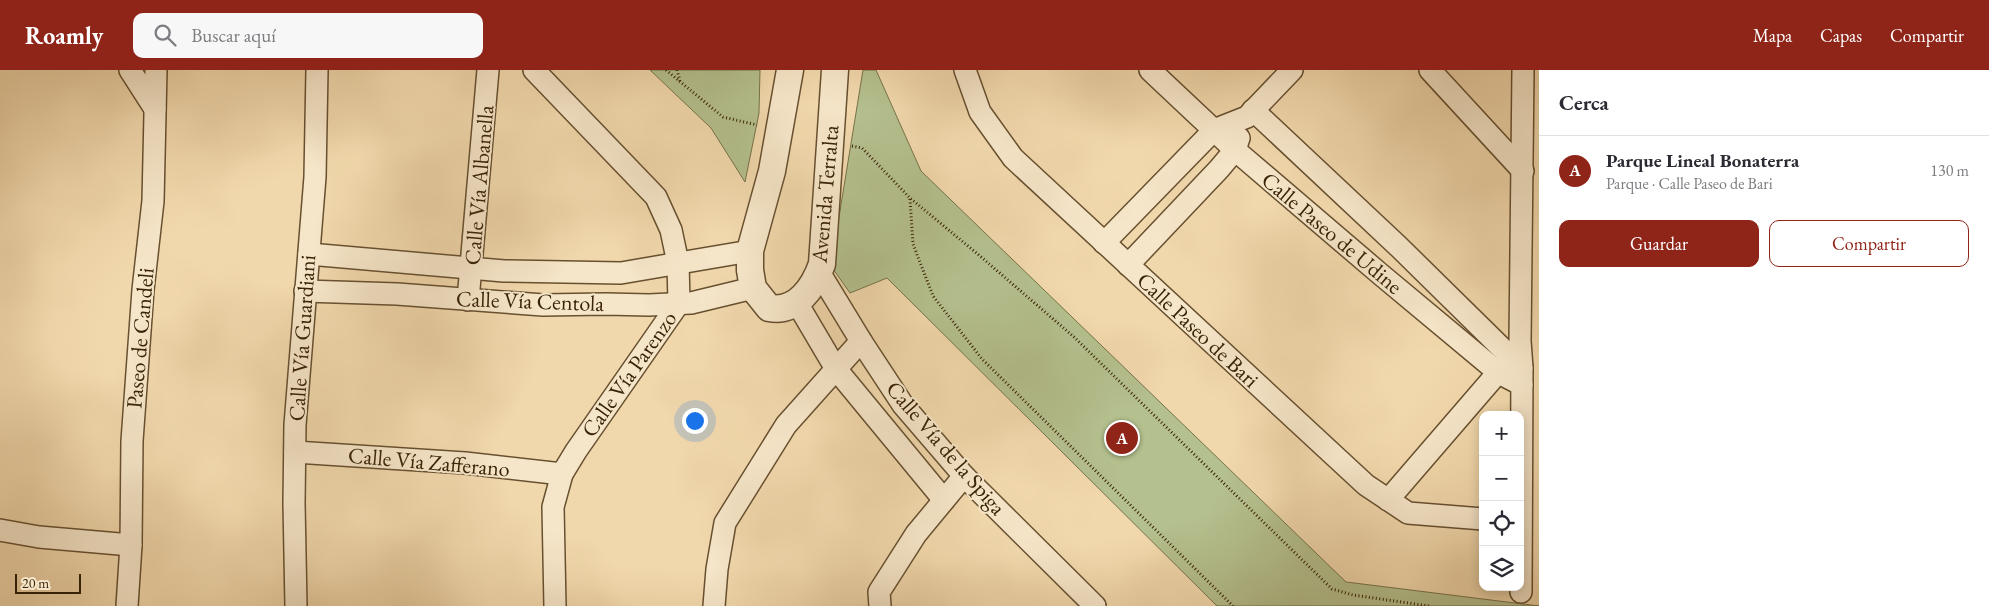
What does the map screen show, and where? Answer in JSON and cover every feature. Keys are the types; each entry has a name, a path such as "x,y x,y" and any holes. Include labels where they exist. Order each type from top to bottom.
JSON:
{"street":[{"path":"130,70 155,109"},
{"name":"Paseo de Candeli","path":"127,606 131,545 132,441 143,290 153,201 156,70"},
{"name":"Calle Vía Guardiani","path":"296,606 295,425 314,177 317,70"},
{"name":"Calle Vía Albanella","path":"468,300 488,70"},
{"name":"Calle Vía Parenzo","path":"534,70 656,197 671,230 678,263 679,303 562,474 553,507 555,606"},
{"path":"790,70 772,171 750,251 750,270 754,288 769,308 780,310 798,303"},
{"name":"Avenida Terralta","path":"798,303 819,272 822,264 835,70"},
{"name":"Calle Paseo de Bari","path":"965,70 980,112 1012,158 1366,485 1408,513 1479,519"},
{"name":"Calle Paseo de Udine","path":"1150,70 1235,150 1515,365"},
{"path":"1128,265 1235,150 1250,114 1292,70"},
{"path":"1430,70 1523,172"},
{"path":"1520,501 1515,365 1523,172 1523,70"},
{"path":"1104,242 1214,130 1250,114"},
{"name":"Calle Paseo de Udine","path":"1250,114 1399,247 1515,365"},
{"name":"Calle Vía Centola","path":"309,254 471,269 621,273 750,251"},
{"name":"Calle Vía de la Spiga","path":"819,272 861,342 903,405 964,476 1095,606"},
{"name":"Calle Vía Centola","path":"305,291 397,294 542,305 649,305 691,303 754,288"},
{"name":"Calle Vía de la Spiga","path":"798,303 836,369 944,500"},
{"path":"714,606 717,569 725,523 786,425 861,342"},
{"path":"1388,500 1515,365"},
{"name":"Calle Vía Zafferano","path":"295,452 465,463 562,474"},
{"path":"880,606 879,592 916,534 964,476"},
{"path":"0,530 39,537 131,545"},
{"path":"1521,546 1521,592"}],"path":[{"path":"666,70 723,117 779,131"},
{"path":"677,70 680,82"},
{"path":"830,140 862,148 910,198 1074,337 1332,589 1353,595 1429,606"},
{"path":"910,198 913,244 933,296 982,359 1233,606"}],"green space":[{"path":"650,70 760,70 759,113 745,182 711,128"},
{"path":"863,70 876,70 921,171 1346,582 1539,606 1217,606 887,278 850,293 831,266"}],"place":[{"name":"Parque Lineal Bonaterra","path":"1122,438"}]}
